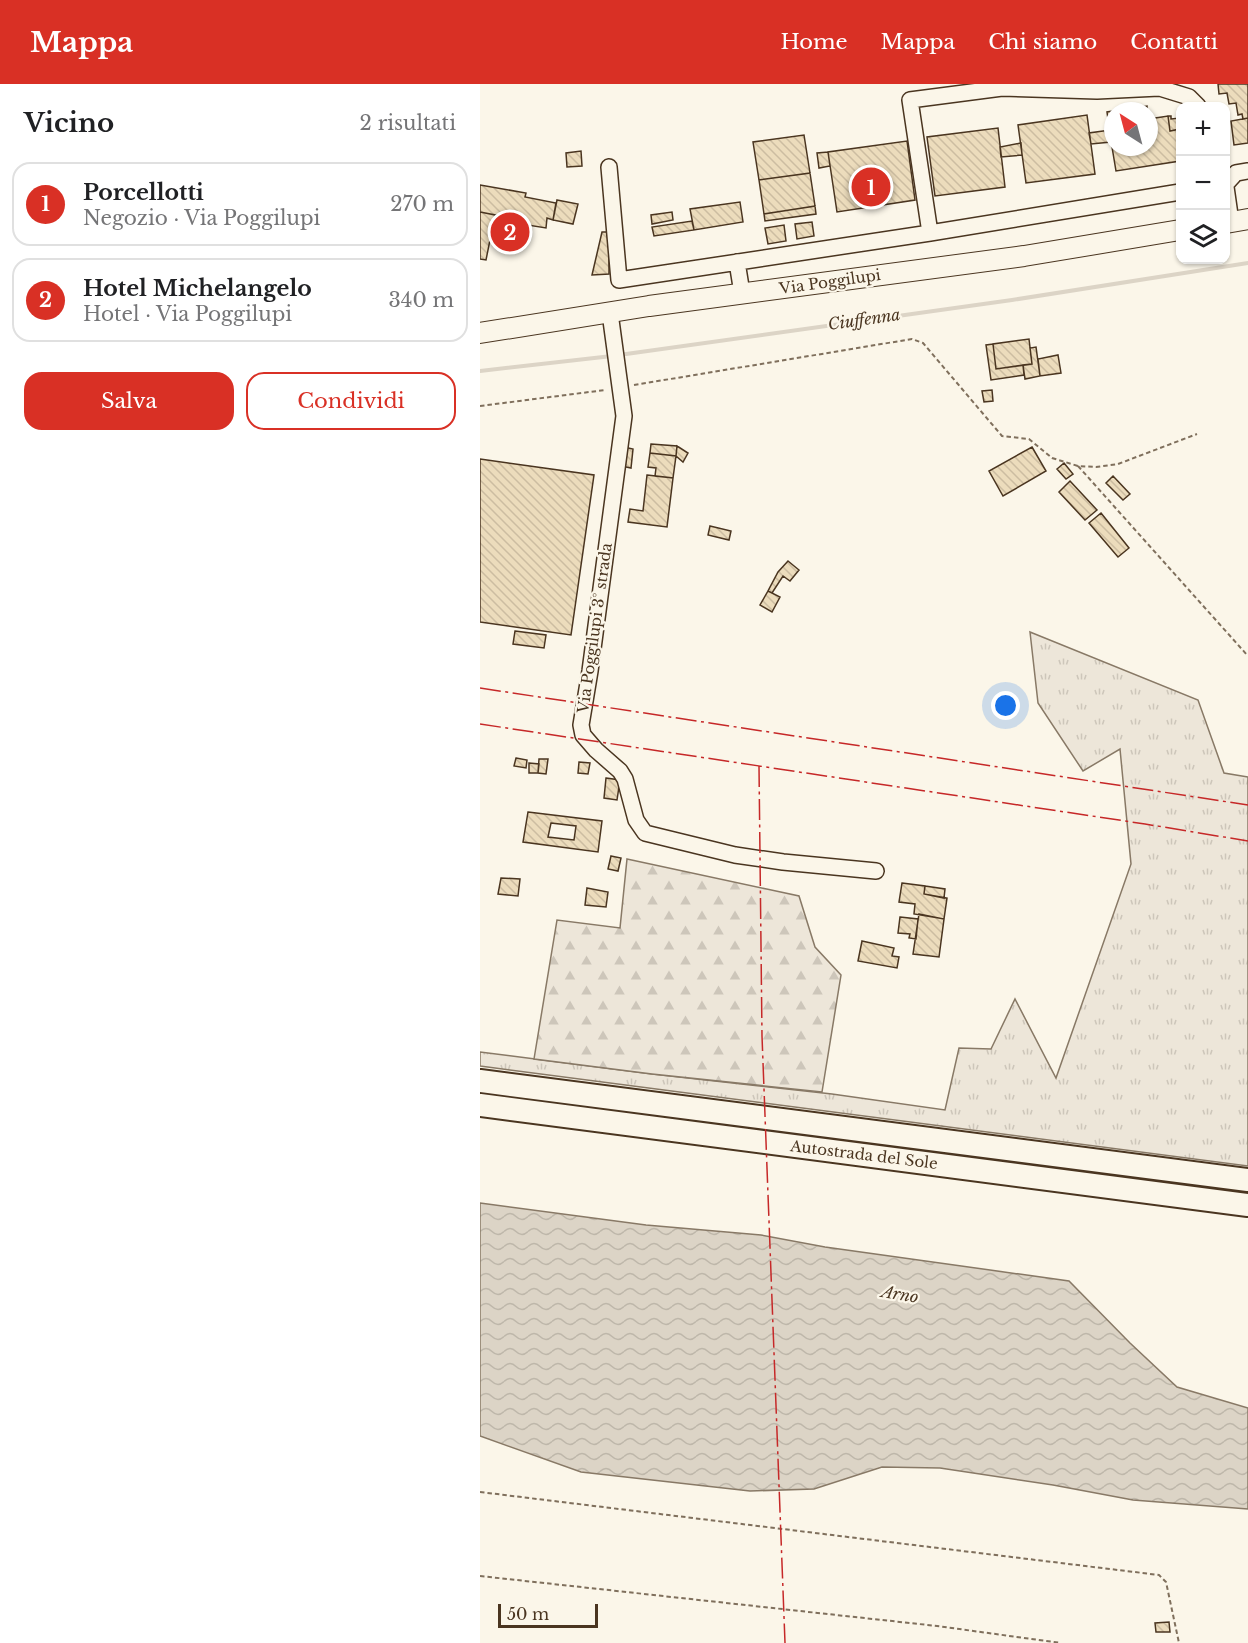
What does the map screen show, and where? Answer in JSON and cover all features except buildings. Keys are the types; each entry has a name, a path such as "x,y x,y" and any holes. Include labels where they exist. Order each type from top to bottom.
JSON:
{"highway":[{"name":"Autostrada del Sole","path":"480,1081 1248,1179"},
{"name":"Autostrada del Sole","path":"480,1105 1248,1205"}],"main road":[{"name":"Via Poggilupi","path":"480,333 611,320 742,293 1024,256 1176,231"}],"street":[{"path":"930,233 910,99 1002,88 1097,91 1155,85 1189,97 1194,102"},
{"path":"609,167 619,280 1176,193"},
{"path":"1230,180 1236,173 1248,171"},
{"path":"1230,201 1235,222"},
{"path":"737,262 742,293"},
{"name":"Via Poggilupi 3° strada","path":"611,320 624,416 581,725 583,735 620,771 625,779 636,820 645,834 735,855 876,871"}],"path":[{"path":"480,406 619,381 912,339 923,343 1002,436 1029,439 1052,458 1078,466 1096,467 1118,464 1197,434"},
{"path":"1078,466 1248,656"},
{"path":"480,1492 1159,1575 1166,1582 1179,1643"},
{"path":"480,1576 937,1626 1061,1643"}],"green space":[{"path":"1030,632 1198,700 1224,773 1248,777 1248,1166 480,1066 480,1052 832,1094 945,1110 959,1048 991,1049 1015,999 1056,1078 1131,864 1120,749 1083,771 1038,703"},
{"path":"627,859 799,896 815,947 841,975 822,1092 534,1059 557,920 620,928"}],"water":[{"name":"Arno","path":"480,1203 646,1225 761,1235 825,1247 1069,1281 1177,1387 1248,1408 1248,1509 1133,1500 940,1468 882,1467 814,1489 750,1491 581,1472 480,1436"}],"waterway":[{"name":"Ciuffenna","path":"619,355 1012,300 1248,263"},
{"name":"Ciuffenna","path":"480,371 612,356"}],"power":[{"path":"480,688 1248,805"},
{"path":"480,724 1248,841"},
{"path":"759,766 762,1036 785,1643"}],"place":[{"name":"Porcellotti","path":"871,187"},
{"name":"Hotel Michelangelo","path":"510,232"}]}
